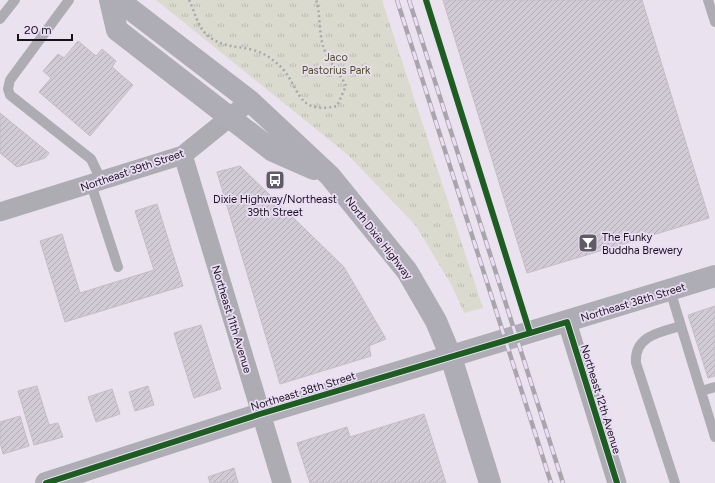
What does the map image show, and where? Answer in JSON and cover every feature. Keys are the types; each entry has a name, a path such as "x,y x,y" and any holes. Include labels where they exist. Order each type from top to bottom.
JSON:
{"main road":[{"name":"North Dixie Highway","path":"110,0 116,30 273,151 330,176"},
{"name":"North Dixie Highway","path":"114,0 121,2 250,101 330,176 407,271 436,321 451,357 490,483"},
{"name":"Northeast 38th Street","path":"46,483 260,414 715,276"}],"street":[{"name":"Northeast 39th Street","path":"0,212 183,155 250,101"},
{"name":"Northeast 11th Avenue","path":"183,155 282,483"},
{"name":"Northeast 12th Avenue","path":"567,322 617,483"}],"lane":[{"path":"0,19 15,0"},
{"path":"69,0 10,80 8,89 10,95 91,159 118,267"},
{"path":"708,0 715,22"},
{"path":"670,290 715,437"},
{"path":"675,483 636,363 636,355 645,340 654,334 681,326"},
{"path":"701,391 715,387"}],"path":[{"path":"189,0 204,32 216,42 228,47 254,50 265,54 286,72 304,101 313,108 323,109 337,106 346,86 323,48 319,31 316,0"}],"green space":[{"name":"Jaco Pastorius Park","path":"156,0 382,0 483,308 464,313 452,286 416,226 348,155"}],"building":[{"path":"443,0 642,0 709,218 527,273"},
{"path":"78,41 96,56 102,49 116,61 112,67 133,85 90,136 39,92 51,78 43,71 58,54 64,58"},
{"path":"0,113 49,153 45,158 17,167 0,153"},
{"path":"240,166 344,267 386,339 369,346 371,356 280,384 217,172"},
{"path":"157,204 183,286 65,322 40,241 62,234 80,293 154,270 135,211"},
{"path":"715,306 715,376 708,378 688,315"},
{"path":"201,325 221,389 194,398 174,333"},
{"path":"37,386 49,425 58,423 63,437 34,445 18,391"},
{"path":"148,386 154,405 135,411 129,392"},
{"path":"112,389 120,414 96,422 88,397"},
{"path":"424,414 446,483 310,483 297,443 347,427 350,437"},
{"path":"20,416 29,446 3,454 0,442 0,422"},
{"path":"234,468 238,483 210,483 208,477"}],"railway":[{"path":"397,0 551,483"},
{"path":"409,0 563,483"}],"cycle path":[{"path":"426,0 530,333"},
{"path":"46,483 260,414 567,322 617,483"}],"place":[{"name":"Dixie Highway/Northeast 39th Street","path":"275,180"},
{"name":"The Funky Buddha Brewery","path":"588,243"}]}
